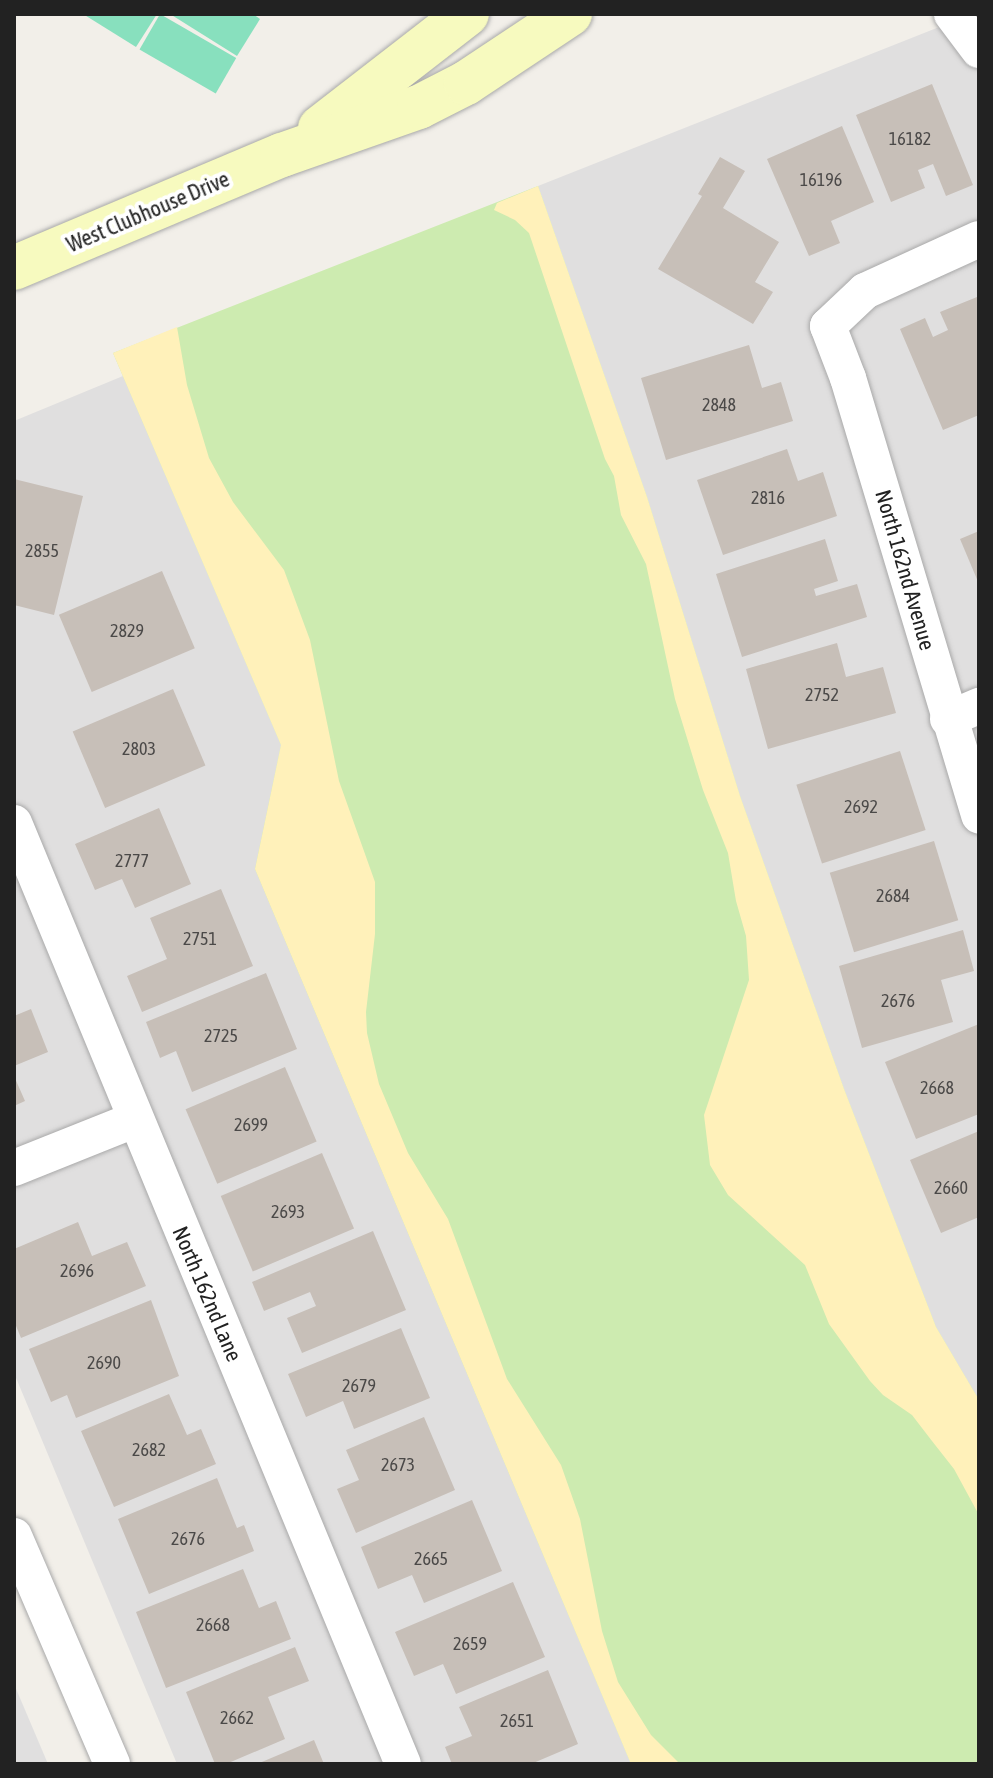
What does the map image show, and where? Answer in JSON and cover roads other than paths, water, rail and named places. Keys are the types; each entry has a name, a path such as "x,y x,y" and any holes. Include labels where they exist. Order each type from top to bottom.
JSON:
{"street":[{"name":"West Clubhouse Drive","path":"282,155 349,108 467,14"},
{"name":"West Clubhouse Drive","path":"14,268 282,155 419,107 466,83 570,14"},
{"path":"952,14 979,50"},
{"name":"North 162nd Avenue","path":"979,239 865,291 828,326 964,712 979,816"},
{"name":"North 162nd Lane","path":"14,823 134,1120 403,1764"},
{"path":"14,1168 134,1120"},
{"path":"14,1536 112,1764"}]}
